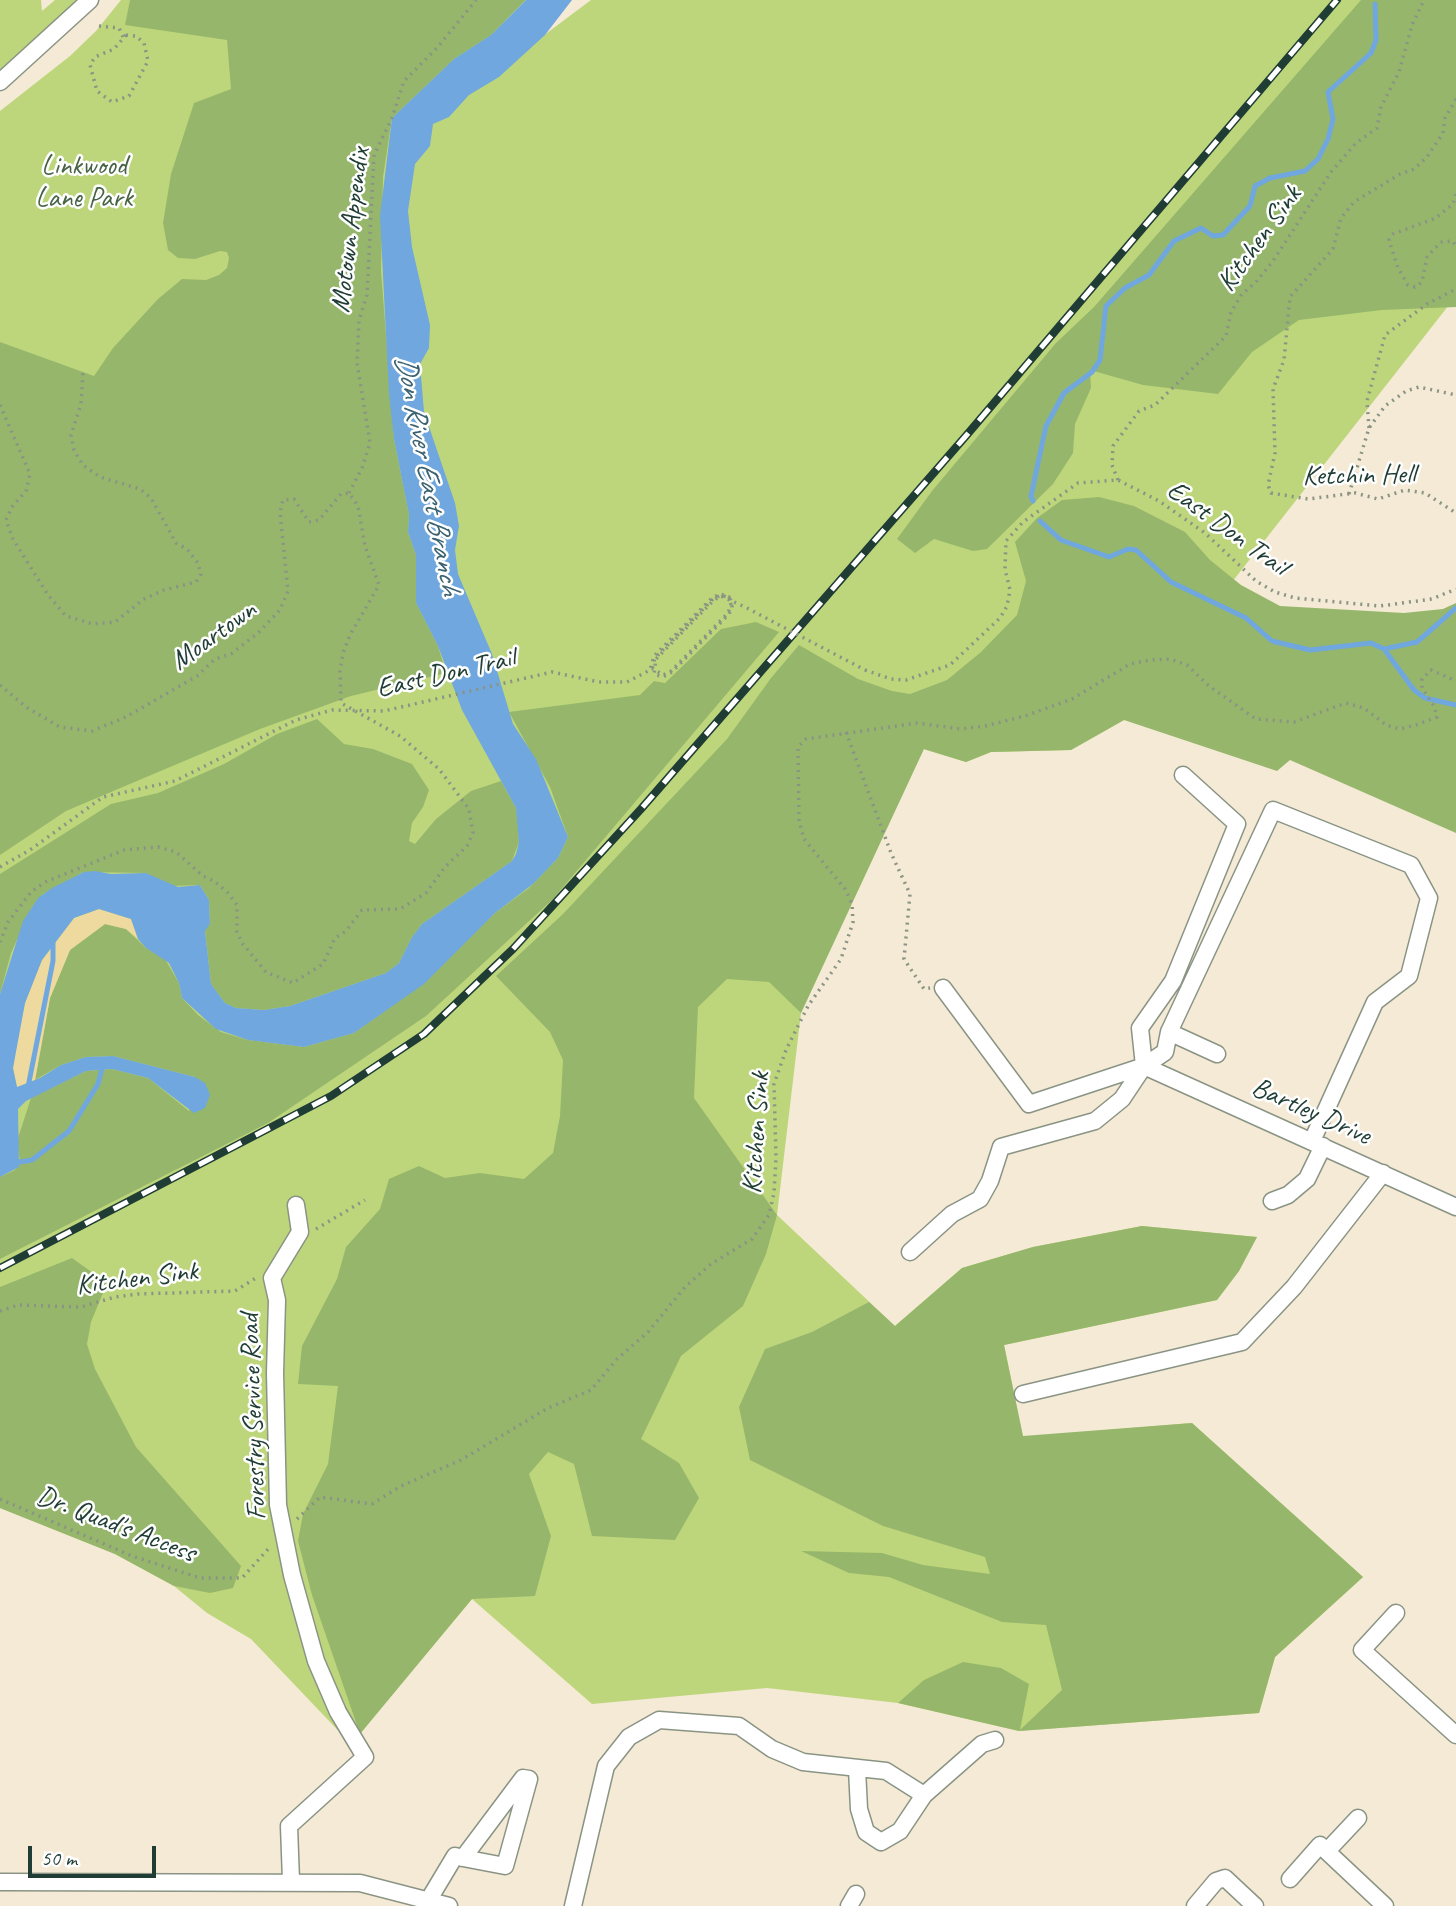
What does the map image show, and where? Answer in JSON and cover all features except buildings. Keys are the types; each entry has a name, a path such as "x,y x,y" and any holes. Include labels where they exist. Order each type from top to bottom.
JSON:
{"street":[{"path":"0,82 90,0"},
{"path":"910,1252 952,1214 980,1199 990,1181 1002,1147 1096,1120 1122,1099 1144,1066 1140,1028 1173,981 1237,824 1183,775"},
{"path":"943,988 1029,1104 1086,1088 1144,1066 1165,1052 1169,1032 1273,810 1411,865 1429,898 1409,976 1375,1002 1318,1143 1312,1171 1301,1185 1288,1195 1272,1201"},
{"path":"1169,1032 1217,1054"},
{"name":"Bartley Drive","path":"1144,1066 1456,1207"},
{"path":"1023,1394 1242,1342 1301,1278 1383,1173"},
{"path":"296,1205 300,1226 298,1237"},
{"name":"Forestry Service Road","path":"291,1881 289,1826 365,1757 338,1712 316,1661 278,1504 278,1300 272,1284 275,1269 298,1237"},
{"path":"1396,1613 1362,1650 1456,1735"},
{"path":"573,1906 606,1766 629,1737 659,1720 739,1726 772,1749 803,1762 886,1771 924,1796"},
{"path":"857,1769 859,1808 866,1832 881,1842 900,1831 924,1796 982,1744 995,1740"},
{"path":"428,1900 455,1856 463,1858 506,1866 529,1779 523,1778 463,1858"},
{"path":"1327,1851 1358,1818"},
{"path":"1290,1879 1320,1845 1385,1906"},
{"path":"1195,1906 1216,1881 1224,1878 1255,1906"},
{"path":"0,1882 360,1883 449,1906"},
{"path":"385,1888 385,1906"}],"path":[{"name":"Motown Appendix","path":"349,492 362,468 370,443 357,363 359,320 367,295 374,155 392,118 404,80 437,48 476,0"},
{"name":"Kitchen Sink","path":"1118,480 1112,465 1114,446 1139,411 1155,405 1226,336 1231,312 1242,294 1273,261 1331,172 1356,143 1377,128 1381,107 1399,72 1412,25 1424,0"},
{"path":"99,26 119,28 123,37"},
{"path":"133,35 142,41 148,50 148,61 129,96 112,102 97,91 89,67 93,59 114,49 123,37 133,35"},
{"name":"Ketchin Hell","path":"1456,99 1445,118 1443,133 1427,157 1414,169 1399,174 1354,202 1341,218 1334,249 1290,297 1284,360 1273,389 1275,453 1268,485 1271,493 1308,499 1349,494 1378,499 1405,490 1424,493 1456,513"},
{"path":"1456,194 1453,204 1436,218 1393,234 1389,240 1398,268 1408,285 1415,287 1422,282 1427,257 1435,247 1442,242 1453,242 1456,247"},
{"path":"1369,428 1367,401 1385,335 1427,304 1456,289"},
{"path":"0,405 30,474 26,491 6,520 13,539 48,595 66,616 93,625 115,622 144,599 164,590 196,582 201,575 198,563 187,550 176,543 151,498 140,489 100,477 83,465 74,450 71,435 81,404 83,372"},
{"path":"1349,494 1369,428 1385,406 1406,391 1419,387 1456,395"},
{"name":"East Don Trail","path":"0,867 30,850 103,797 175,781 296,720 332,710 384,711 532,674 552,672 614,684 641,677 650,670 654,656 712,598 720,594 729,597 731,606 728,613 671,671 663,675 654,672 652,668 652,665 655,658 713,599 721,595 730,598 732,607 729,614 672,672 663,677 654,674 654,668 653,664 656,659 721,596 733,601 745,607 865,670 891,679 906,680 950,665 1000,618 1007,606 1010,590 1005,569 1006,541 1023,522 1078,483 1118,480 1178,511 1256,581 1275,592 1296,598 1380,606 1432,599 1456,589"},
{"name":"Moartown","path":"0,685 26,706 60,727 92,731 126,716 197,676 215,659 232,654 258,634 280,610 288,591 280,512 283,500 294,499 309,522 320,520 341,494 349,492"},
{"path":"0,942 8,922 31,892 45,882 124,850 158,847 176,852 202,876 214,881 228,893 237,905 237,932 242,943 266,972 293,983 323,964 335,938 346,931 362,910 400,909 426,893 445,867 467,846 473,833 468,809 439,769 400,736 341,703 340,671 343,653 350,635 379,585 365,546 358,506 349,492"},
{"path":"943,988 924,989 904,959 910,894 891,853 846,732 917,723 961,729 998,723 1072,699 1129,664 1150,660 1170,659 1187,665 1209,686 1256,719 1294,722 1346,703 1364,708 1386,724 1400,729 1437,717 1434,706 1422,688 1422,679 1431,670 1456,681"},
{"name":"Kitchen Sink","path":"283,1532 320,1497 372,1504 401,1486 461,1460 548,1408 591,1390 617,1359 648,1332 685,1287 711,1264 752,1239 769,1215 775,1170 774,1084 779,1065 808,1006 841,959 853,922 852,904 845,889 804,839 799,821 798,747 806,739 846,732"},
{"path":"298,1237 331,1222 365,1200"},
{"name":"Kitchen Sink","path":"0,1311 18,1305 81,1307 115,1297 138,1294 235,1291 255,1276 269,1279 272,1284"},
{"name":"Dr. Quad's Access","path":"0,1499 132,1556 200,1578 242,1578 283,1532"}],"green space":[{"path":"0,0 41,0 42,11 55,0 76,0 49,29 0,70"},
{"name":"Linkwood Lane Park","path":"121,0 474,0 535,42 591,0 1456,0 1456,296 1124,720 1071,750 991,752 966,762 923,749 801,1013 777,1215 895,1326 962,1268 1033,1247 1142,1226 1257,1237 1239,1271 1217,1300 1004,1345 1023,1437 1192,1423 1363,1577 1275,1657 1259,1713 1019,1731 898,1703 767,1688 592,1704 472,1599 351,1744 251,1639 207,1613 174,1586 115,1554 0,1508 0,111 70,56 96,31"},
{"path":"130,0 526,0 491,35 454,59 392,118 383,177 381,270 394,439 409,515 408,532 416,555 416,603 438,646 446,673 351,696 260,729 66,811 0,855 0,342 94,376 113,348 158,299 182,279 206,280 219,275 227,268 229,258 227,252 220,251 195,259 178,258 168,250 163,223 171,174 194,103 231,89 227,40 125,25"},
{"path":"1361,0 1456,0 1456,307 1382,310 1299,320 1252,352 1218,394 1143,385 1090,370 1091,388 1075,424 1073,453 1053,484 987,549 973,551 934,539 915,553 897,539 932,491 1056,343 1094,307"},
{"path":"1099,497 1134,506 1185,532 1210,560 1241,585 1280,606 1404,613 1443,609 1456,603 1456,833 1290,760 1277,771 1124,720 1071,750 991,752 966,762 924,749 801,1013 769,982 727,979 698,1007 694,1098 777,1215 766,1254 743,1306 681,1356 641,1439 679,1463 699,1498 675,1540 592,1536 574,1464 548,1452 529,1474 551,1536 535,1596 472,1599 360,1734 312,1595 298,1541 303,1514 328,1464 338,1386 298,1384 302,1346 337,1279 346,1247 380,1209 389,1179 419,1166 445,1178 480,1173 524,1179 553,1153 560,1116 563,1060 550,1032 496,976 563,914 727,739 771,678 799,645 858,679 892,691 910,694 947,680 981,652 1017,615 1026,581 1015,542 1037,518 1062,500"},
{"path":"756,622 779,632 553,899 426,1016 268,1123 0,1259 0,1177 15,1170 20,1162 17,1141 31,1098 86,1071 112,1069 148,1078 189,1111 195,1077 113,1056 86,1057 61,1065 35,1080 50,998 70,950 105,924 126,929 146,948 165,959 179,983 182,998 198,1015 221,1032 248,1040 304,1047 354,1033 414,990 495,913 529,888 558,858 568,837 550,787 509,712 640,695 654,681 665,683 721,629"},
{"path":"317,719 344,744 373,749 412,764 429,790 423,807 412,823 409,841 415,844 436,819 471,791 501,781 516,808 518,819 519,842 512,861 422,924 399,963 386,973 290,1006 264,1010 236,1008 225,1003 211,984 205,930 210,924 209,900 200,885 172,886 146,873 84,872 43,894 32,907 11,953 0,994 0,874 111,804 158,793 224,764 277,734"},
{"path":"1142,1226 1257,1237 1239,1271 1217,1300 1004,1345 1023,1436 1192,1423 1363,1577 1275,1657 1259,1713 1019,1731 898,1703 924,1680 963,1662 1001,1668 1029,1684 1020,1730 1062,1690 1046,1625 1002,1622 889,1577 849,1573 801,1551 882,1553 923,1565 990,1574 985,1557 883,1526 750,1460 739,1407 765,1349 812,1332 869,1302 895,1326 962,1268 1033,1247"},
{"path":"72,1258 107,1283 91,1322 87,1344 95,1369 136,1447 241,1566 233,1588 210,1593 174,1586 115,1554 0,1508 0,1287"}],"sand":[{"path":"99,909 131,919 138,939 126,929 105,924 70,950 50,998 35,1080 17,1088 13,1068 16,1044 25,1003 42,960 74,918"}],"water":[{"name":"Don River East Branch","path":"526,0 572,0 545,35 499,77 469,95 449,117 433,124 430,146 415,164 408,211 412,247 430,325 429,348 420,364 424,412 455,503 459,526 455,550 458,574 492,654 513,724 536,759 568,837 558,858 533,884 495,913 424,984 354,1033 304,1047 248,1040 216,1029 182,998 179,983 169,963 146,948 138,939 131,919 99,909 74,918 42,960 25,1003 13,1068 17,1087 40,1078 61,1065 86,1057 113,1056 195,1077 205,1083 210,1095 205,1108 194,1113 148,1078 112,1069 86,1071 26,1101 18,1109 19,1167 0,1177 0,994 23,921 38,898 52,888 84,872 95,871 111,874 146,873 178,887 200,885 209,900 210,924 205,931 211,984 225,1003 236,1008 264,1010 290,1006 386,973 399,963 422,924 512,861 516,854 519,842 516,808 462,710 438,646 416,603 416,555 408,532 409,515 394,439 389,394 380,216 392,118 454,59 491,35"}],"waterway":[{"path":"1033,501 1031,496 1046,426 1064,393 1092,372 1100,360 1106,306 1125,288 1149,275 1174,241 1201,228 1213,236 1223,235 1250,206 1255,186 1270,178 1305,171 1318,159 1328,139 1333,119 1328,92 1371,53 1376,40 1375,4"},
{"path":"1040,521 1061,540 1109,557 1128,549 1136,550 1171,582 1246,618 1272,641 1310,650 1371,643 1384,649 1414,690 1425,698 1456,705"},
{"path":"1384,649 1417,642 1456,608"},
{"path":"28,1087 53,961 53,939"},
{"path":"0,1158 20,1162 32,1160 69,1131 98,1084 103,1065"}],"railway":[{"path":"0,1268 331,1096 424,1034 513,949 641,809 965,437 1337,0"}]}
